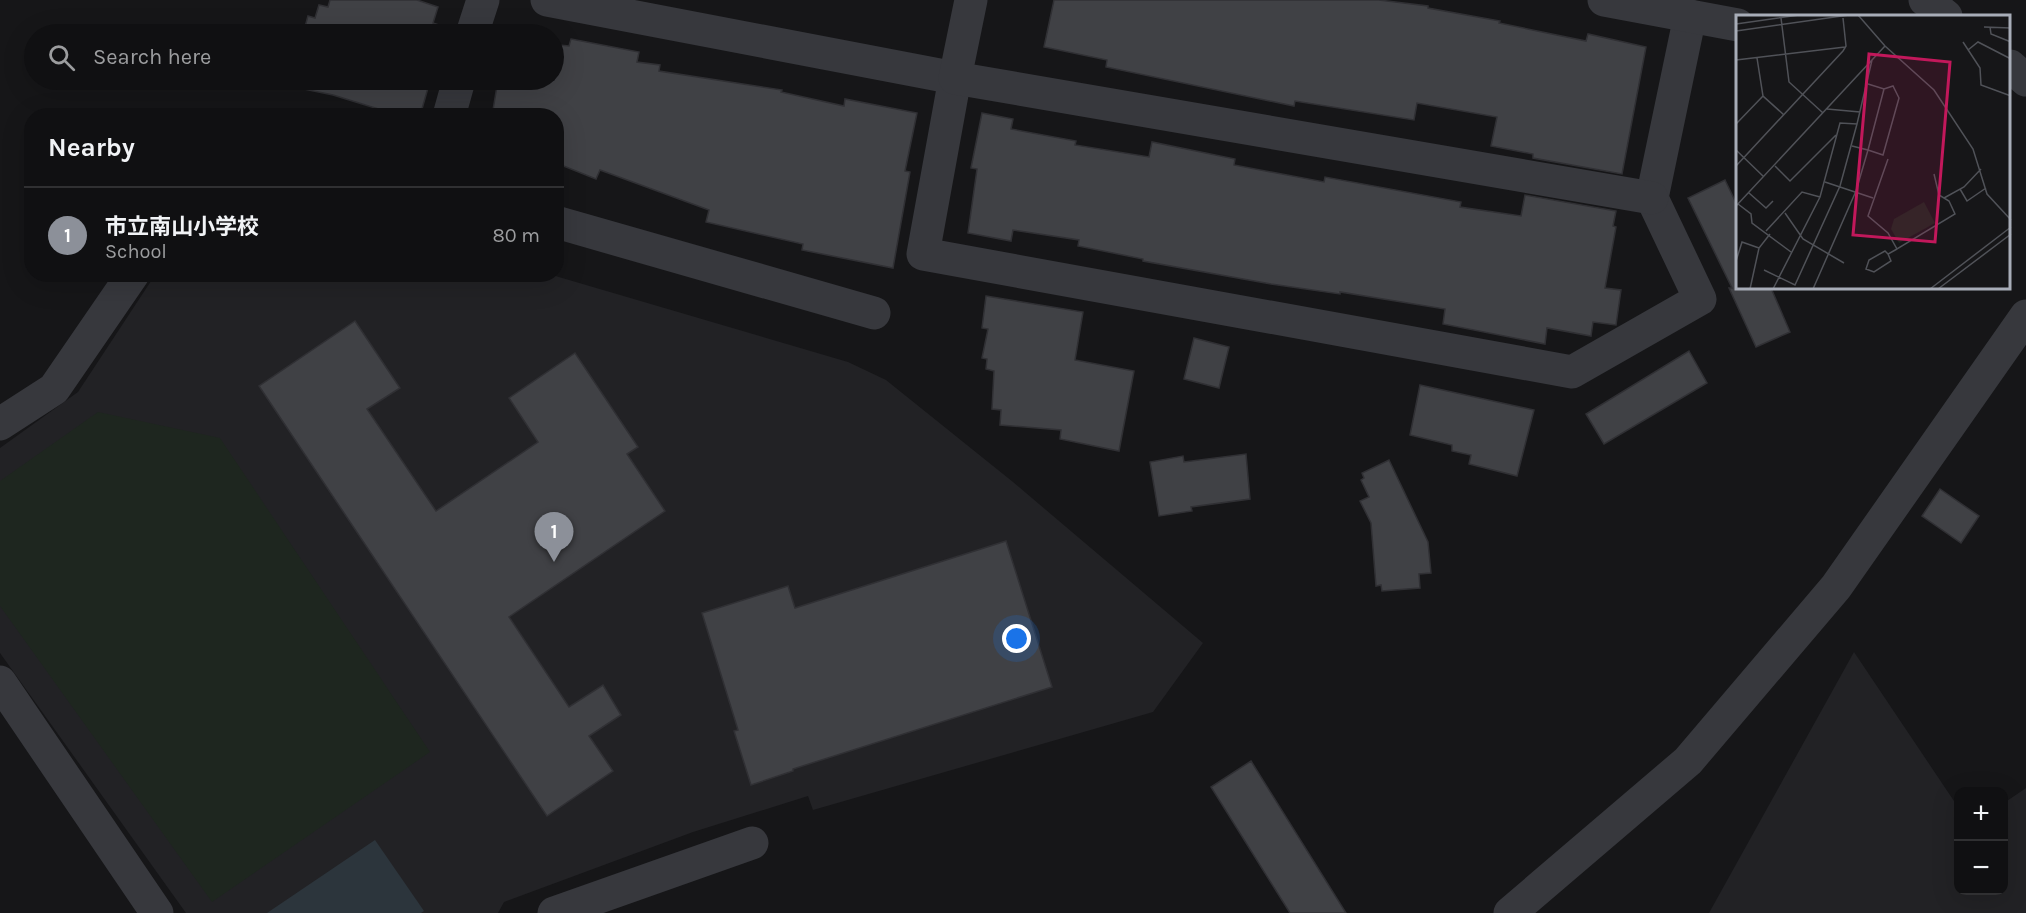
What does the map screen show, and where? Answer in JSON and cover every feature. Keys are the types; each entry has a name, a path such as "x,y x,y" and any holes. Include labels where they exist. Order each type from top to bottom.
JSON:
{"street":[{"path":"475,24 483,0"},
{"path":"547,0 955,78 1652,198"},
{"path":"971,0 923,254 1572,372 1700,299 1652,198 1690,16"},
{"path":"1604,0 1736,25"},
{"path":"1925,0 1946,15"},
{"path":"2011,67 2026,80"},
{"path":"451,108 456,90"},
{"path":"564,224 874,313"},
{"path":"0,424 54,389 128,282"},
{"path":"1510,913 1688,762 1836,587 2026,316"},
{"path":"0,682 157,913"},
{"path":"554,913 752,843"}],"shaded area":[{"path":"564,279 848,362 886,380 1013,482 1203,643 1153,712 813,810 808,796 693,832 504,902 498,913 186,913 0,653 0,448 78,392 150,282 564,282"},
{"path":"98,412 220,438 430,752 212,902 0,606 0,481"},
{"path":"1854,652 1954,801 1954,895 2008,895 2008,800 2026,788 2026,913 1709,913"},
{"path":"375,840 424,911 421,913 267,913"}],"building":[{"path":"330,0 417,0 438,7 433,23 436,24 306,24 308,16 315,18 319,5 328,7"},
{"path":"1054,0 1379,0 1428,6 1428,8 1500,21 1499,23 1586,41 1588,34 1646,47 1622,174 1533,158 1533,154 1491,146 1497,117 1417,103 1414,120 1295,101 1294,106 1106,67 1107,60 1044,47"},
{"path":"571,39 639,52 637,62 660,65 659,71 782,90 781,92 844,106 845,99 917,113 905,171 910,172 893,268 802,250 803,244 706,222 709,210 600,170 596,179 564,166 564,108 493,108 496,90 564,90 564,45 569,46"},
{"path":"309,90 427,90 422,108 375,108"},
{"path":"982,113 1013,119 1011,129 1076,141 1075,145 1149,157 1152,142 1235,159 1234,165 1324,182 1325,177 1461,202 1460,207 1521,216 1525,195 1616,211 1613,226 1616,227 1605,288 1621,290 1616,325 1593,322 1591,336 1547,328 1545,344 1443,324 1445,309 1340,292 1340,294 1271,284 1143,261 1143,259 1078,246 1079,240 1013,230 1011,241 968,233 977,169 971,168"},
{"path":"1725,180 1736,203 1736,290 1772,290 1790,332 1756,347 1729,288 1732,288 1688,198"},
{"path":"986,296 1083,312 1075,360 1134,371 1119,451 1060,439 1061,430 1000,425 1001,410 992,409 994,371 986,369 987,359 982,358 988,329 982,328"},
{"path":"355,321 400,388 367,409 436,511 538,442 509,398 575,353 638,447 627,454 665,511 509,617 569,707 603,685 621,715 589,736 613,771 547,816 259,386"},
{"path":"1194,338 1229,347 1219,388 1184,379"},
{"path":"1689,351 1707,383 1604,444 1586,414"},
{"path":"1420,385 1534,410 1517,476 1469,464 1471,455 1452,451 1452,445 1410,435"},
{"path":"1246,454 1250,499 1191,507 1192,511 1159,516 1150,462 1183,456 1184,462"},
{"path":"1389,460 1428,542 1431,573 1419,574 1420,588 1382,591 1381,585 1376,586 1371,523 1360,501 1369,497 1361,480 1364,478 1362,473"},
{"path":"1940,489 1979,516 1961,543 1922,516"},
{"path":"1006,541 1052,687 793,769 793,771 751,785 734,731 738,730 702,613 788,586 795,608"},
{"path":"1251,761 1346,913 1290,913 1211,787"}],"place":[{"name":"市立南山小学校","path":"554,562"}]}
